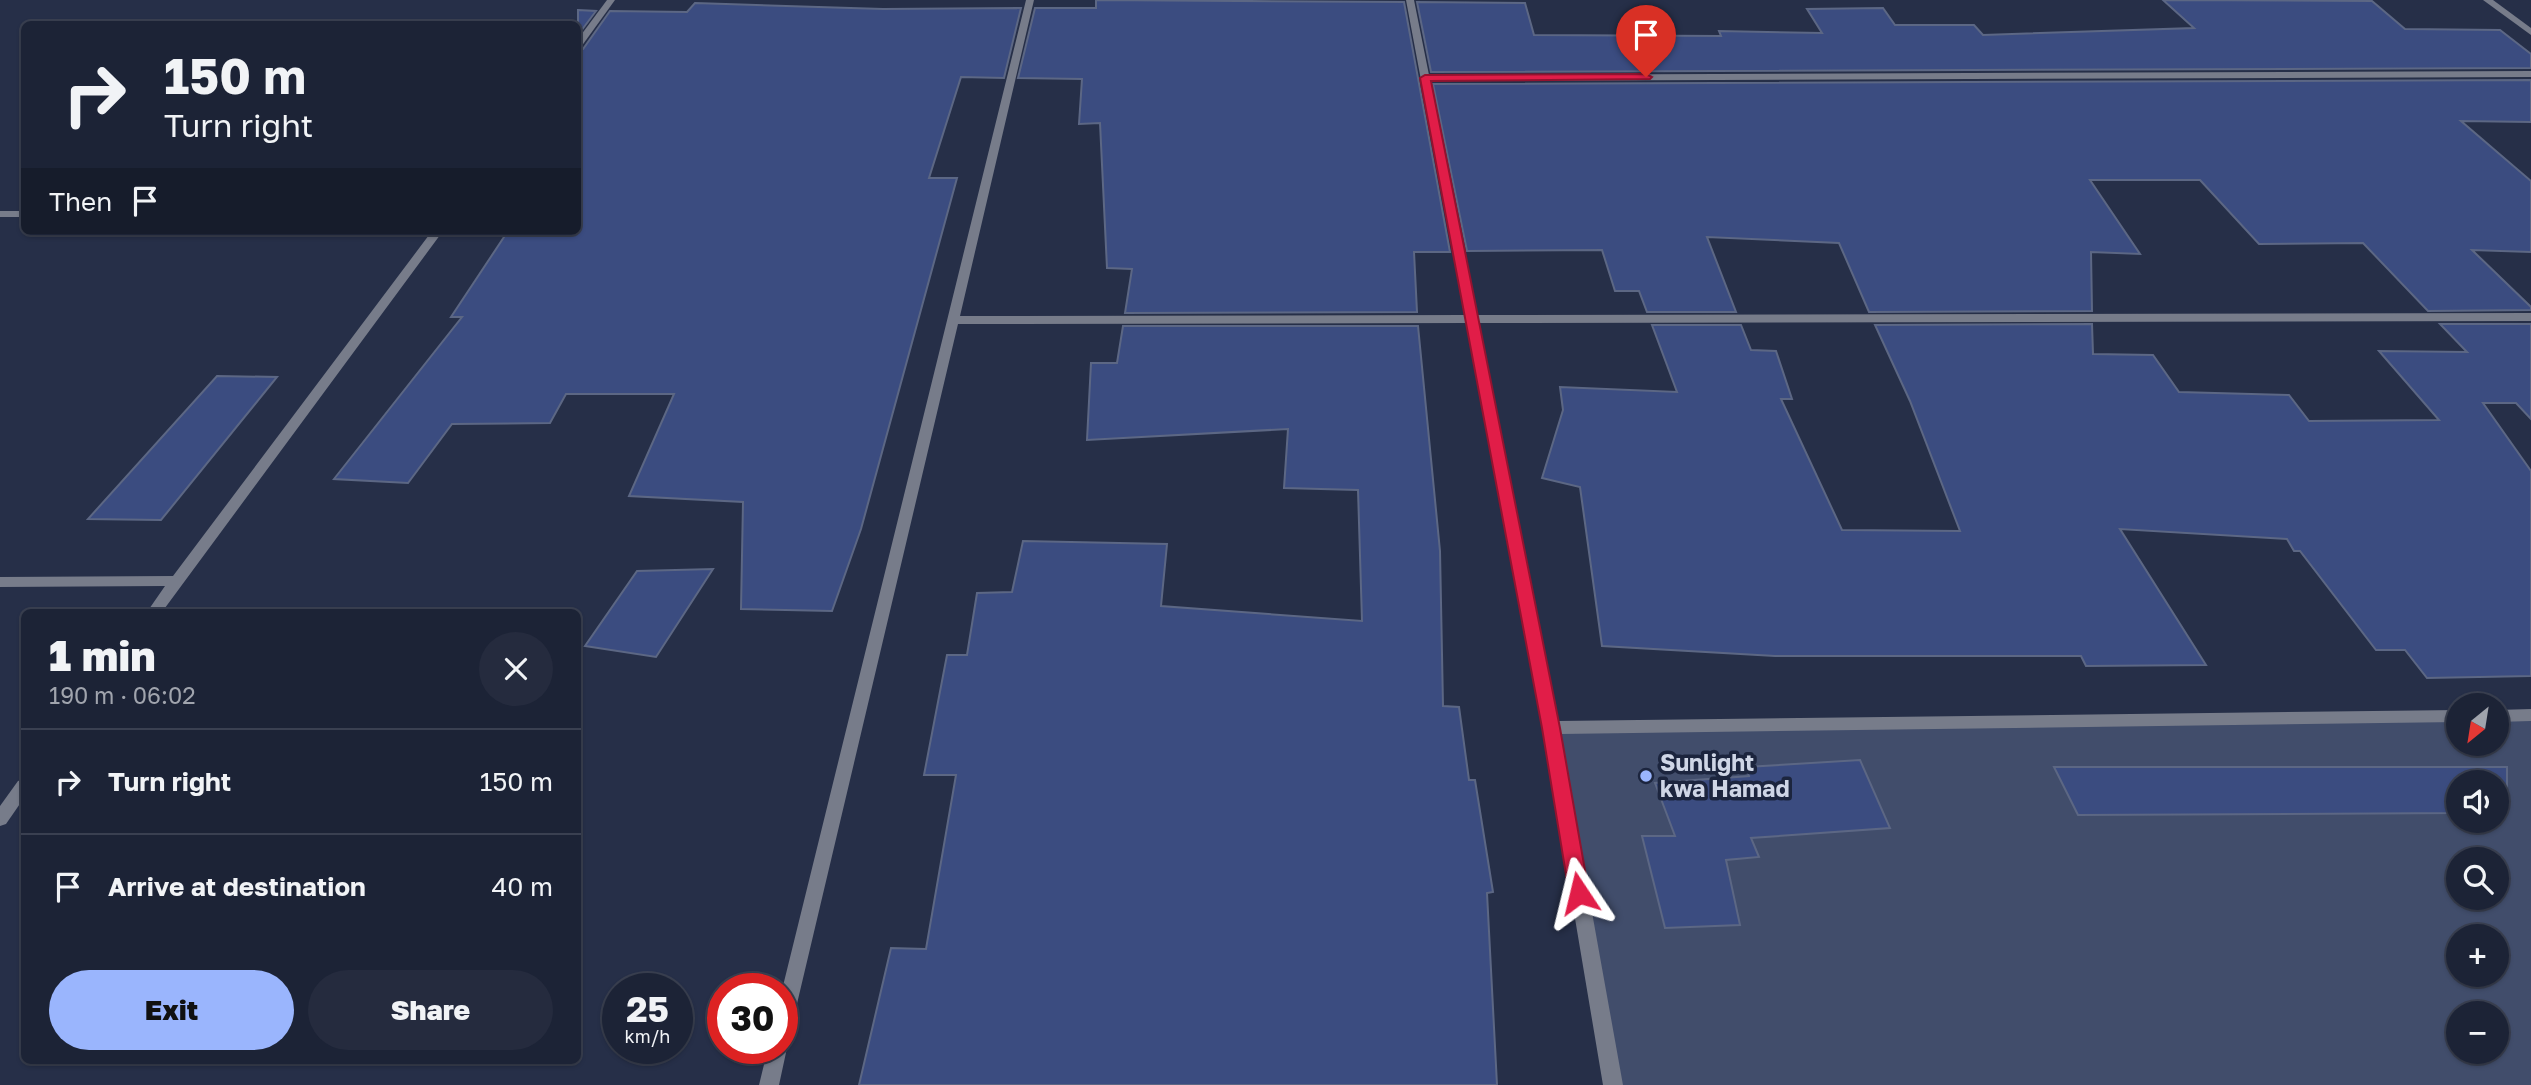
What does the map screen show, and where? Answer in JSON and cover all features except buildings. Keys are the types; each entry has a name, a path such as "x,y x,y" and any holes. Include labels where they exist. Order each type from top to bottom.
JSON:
{"street":[{"path":"581,41 611,0"},
{"path":"796,973 1030,0"},
{"path":"1410,0 1551,728 1613,1085"},
{"path":"2487,0 2531,32"},
{"path":"1425,78 2531,74"},
{"path":"0,214 21,214"},
{"path":"156,609 435,235"},
{"path":"953,320 2531,317"},
{"path":"0,582 177,581"},
{"path":"2510,716 2531,715"},
{"path":"1551,728 2446,716"},
{"path":"0,819 21,790"},
{"path":"769,1085 774,1064"}],"shaded area":[{"path":"2531,715 2531,1085 1613,1085 1551,728 2446,716 2446,756 2510,756 2510,716"}],"place":[{"name":"Sunlight kwa Hamad","path":"1646,776"}],"route":[{"path":"1579,893 1551,728 1425,78 1646,77"}]}
